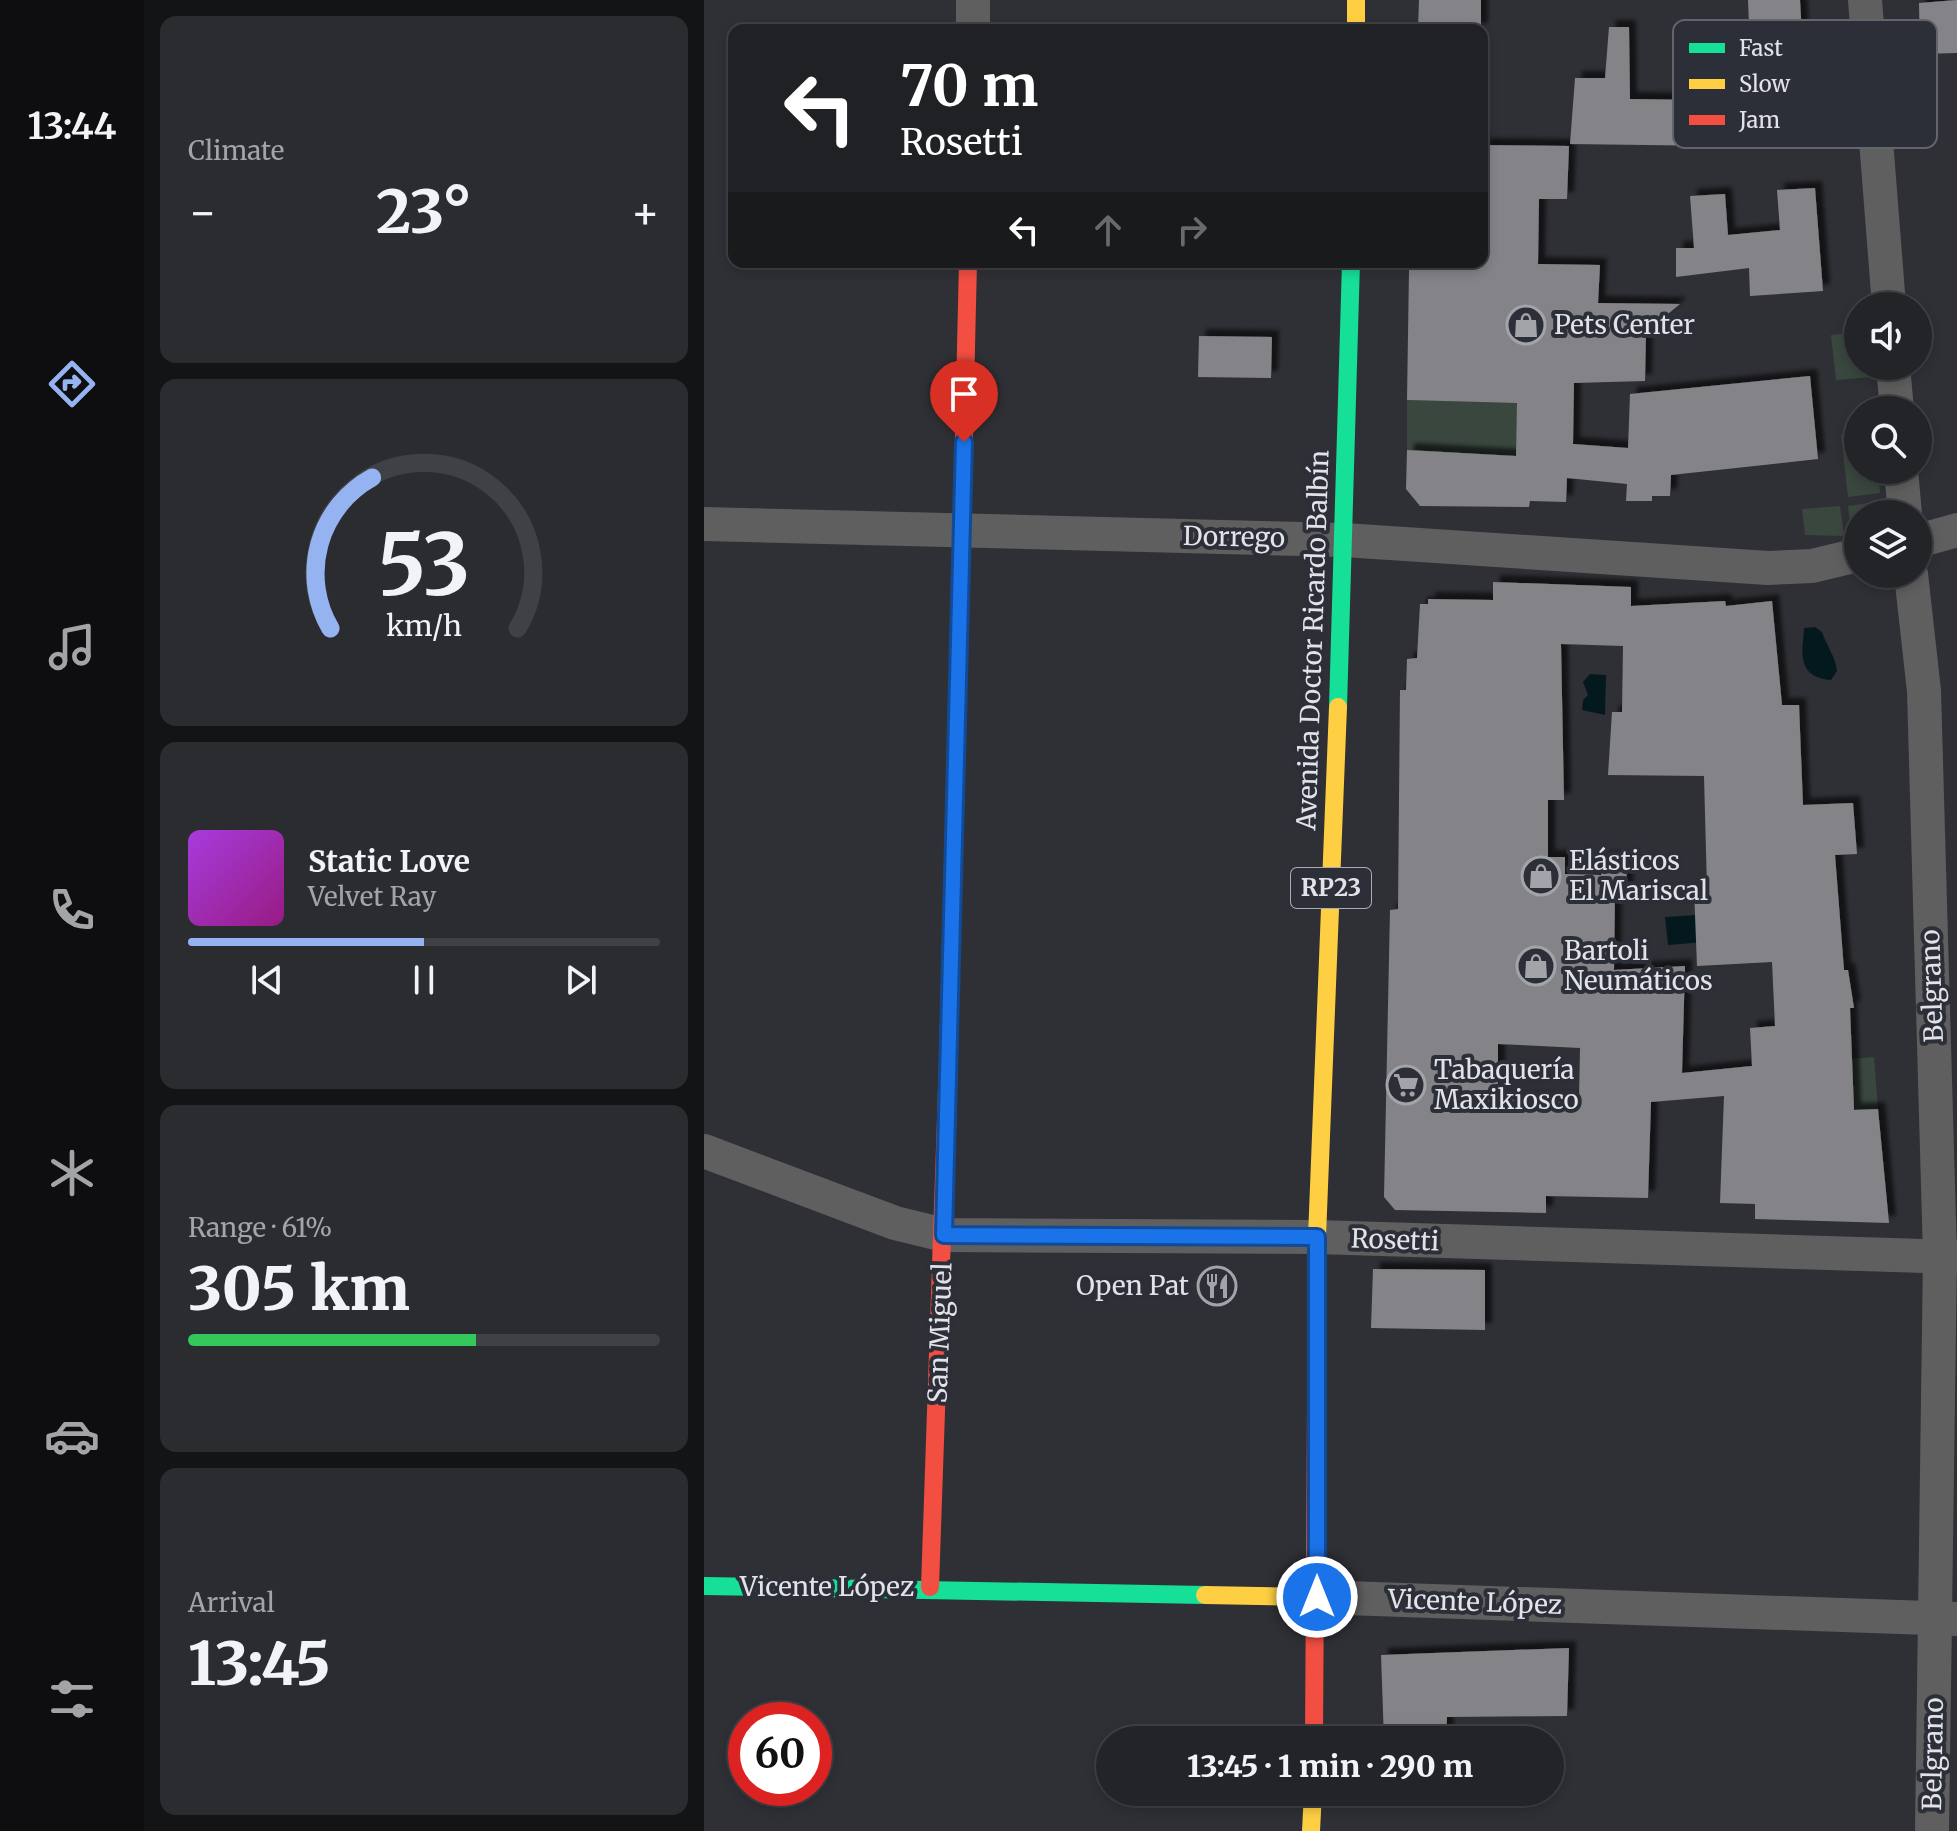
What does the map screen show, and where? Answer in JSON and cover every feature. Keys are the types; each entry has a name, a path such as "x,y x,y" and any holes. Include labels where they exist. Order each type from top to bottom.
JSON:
{"street":[{"path":"973,0 973,24"},
{"path":"1356,0 1356,24"},
{"path":"1865,0 1867,20"},
{"path":"1877,148 1888,292"},
{"name":"San Miguel","path":"930,1587 944,1235 968,268"},
{"name":"Avenida Doctor Ricardo Balbín","path":"1314,1726 1317,1237 1344,540 1351,268"},
{"name":"Dorrego","path":"704,524 1344,540 1768,568 1812,566 1844,558"},
{"path":"1932,537 1957,530"},
{"name":"Belgrano","path":"1913,588 1924,691 1948,1256 1947,1619 1932,1831"},
{"name":"Rosetti","path":"704,1151 895,1223 944,1235 1317,1237 1948,1256"},
{"name":"Vicente López","path":"704,1586 930,1587 1317,1597 1947,1619"},
{"path":"1311,1831 1312,1806"}],"green space":[{"path":"1844,334 1844,379 1836,380 1831,335"},
{"path":"1407,400 1518,403 1516,456 1407,450"},
{"path":"1841,435 1844,435 1844,462"},
{"path":"1847,484 1879,484 1880,493 1848,497"},
{"path":"1840,506 1844,536 1805,535 1802,509"},
{"path":"1874,1057 1878,1109 1758,1117 1758,1066"}],"water":[{"path":"1815,627 1822,632 1835,661 1837,671 1831,680 1819,678 1806,668 1804,628"},
{"path":"1590,674 1606,675 1605,715 1582,710 1583,700 1588,695 1583,682"},
{"path":"1715,914 1717,941 1668,945 1665,917"}],"building":[{"path":"1419,0 1481,0 1481,24 1418,24"},
{"path":"1748,0 1800,0 1801,20 1749,20"},
{"path":"1957,0 1957,53 1937,54 1937,20 1919,20 1919,3"},
{"path":"1609,27 1629,27 1630,99 1673,100 1673,145 1570,144 1575,78 1605,78"},
{"path":"1488,145 1569,146 1567,199 1539,199 1538,264 1600,265 1598,303 1680,304 1646,332 1645,381 1574,383 1573,444 1628,448 1630,394 1810,376 1818,459 1671,475 1670,496 1652,496 1652,501 1626,501 1627,484 1567,478 1566,502 1530,501 1529,507 1420,506 1406,489 1407,450 1516,456 1517,403 1407,400 1409,270 1488,268"},
{"path":"1815,188 1823,291 1750,296 1749,268 1676,277 1676,248 1694,248 1690,196 1725,194 1728,235 1780,230 1777,190"},
{"path":"1199,336 1272,337 1271,378 1198,377"},
{"path":"1493,582 1631,587 1631,606 1725,601 1726,606 1772,601 1782,705 1799,705 1803,805 1853,803 1857,854 1835,855 1844,970 1848,970 1854,1008 1850,1008 1854,1110 1878,1109 1889,1223 1755,1219 1755,1204 1720,1203 1724,1096 1651,1102 1648,1198 1546,1196 1546,1213 1395,1210 1384,1197 1390,910 1398,909 1400,690 1406,690 1407,659 1417,658 1420,604 1428,604 1428,599 1493,600","holes":["1561,644 1623,646 1622,712 1612,712 1608,775 1704,776 1707,888 1694,889 1697,966 1772,962 1775,1026 1750,1028 1752,1066 1682,1073 1685,966 1614,970 1615,893 1626,894 1627,859 1602,858 1601,875 1565,874 1565,857 1548,857 1548,800 1564,800","1498,1044 1580,1048 1579,1100 1498,1099"]},
{"path":"1373,1269 1485,1270 1485,1330 1371,1328"},
{"path":"1569,1648 1567,1716 1447,1717 1447,1726 1384,1726 1381,1655"}],"traffic: fast":[{"path":"1338,707 1351,268"},
{"path":"948,1060 963,476"},
{"path":"704,1586 1205,1595"}],"traffic: slow":[{"path":"1356,0 1356,24"},
{"path":"1316,1404 1317,1237 1338,707"},
{"path":"1205,1595 1317,1597"},
{"path":"1311,1831 1312,1806"}],"traffic: jam":[{"path":"963,476 968,268"},
{"path":"930,1587 948,1060"},
{"path":"1314,1726 1316,1404"}],"place":[{"name":"Pets Center","path":"1526,325"},
{"name":"Elásticos El Mariscal","path":"1541,876"},
{"name":"Bartoli Neumáticos","path":"1536,966"},
{"name":"Tabaquería Maxikiosco","path":"1406,1085"},
{"name":"Open Pat","path":"1217,1286"}],"route":[{"path":"964,442 944,1235 1317,1237 1317,1597"}]}
